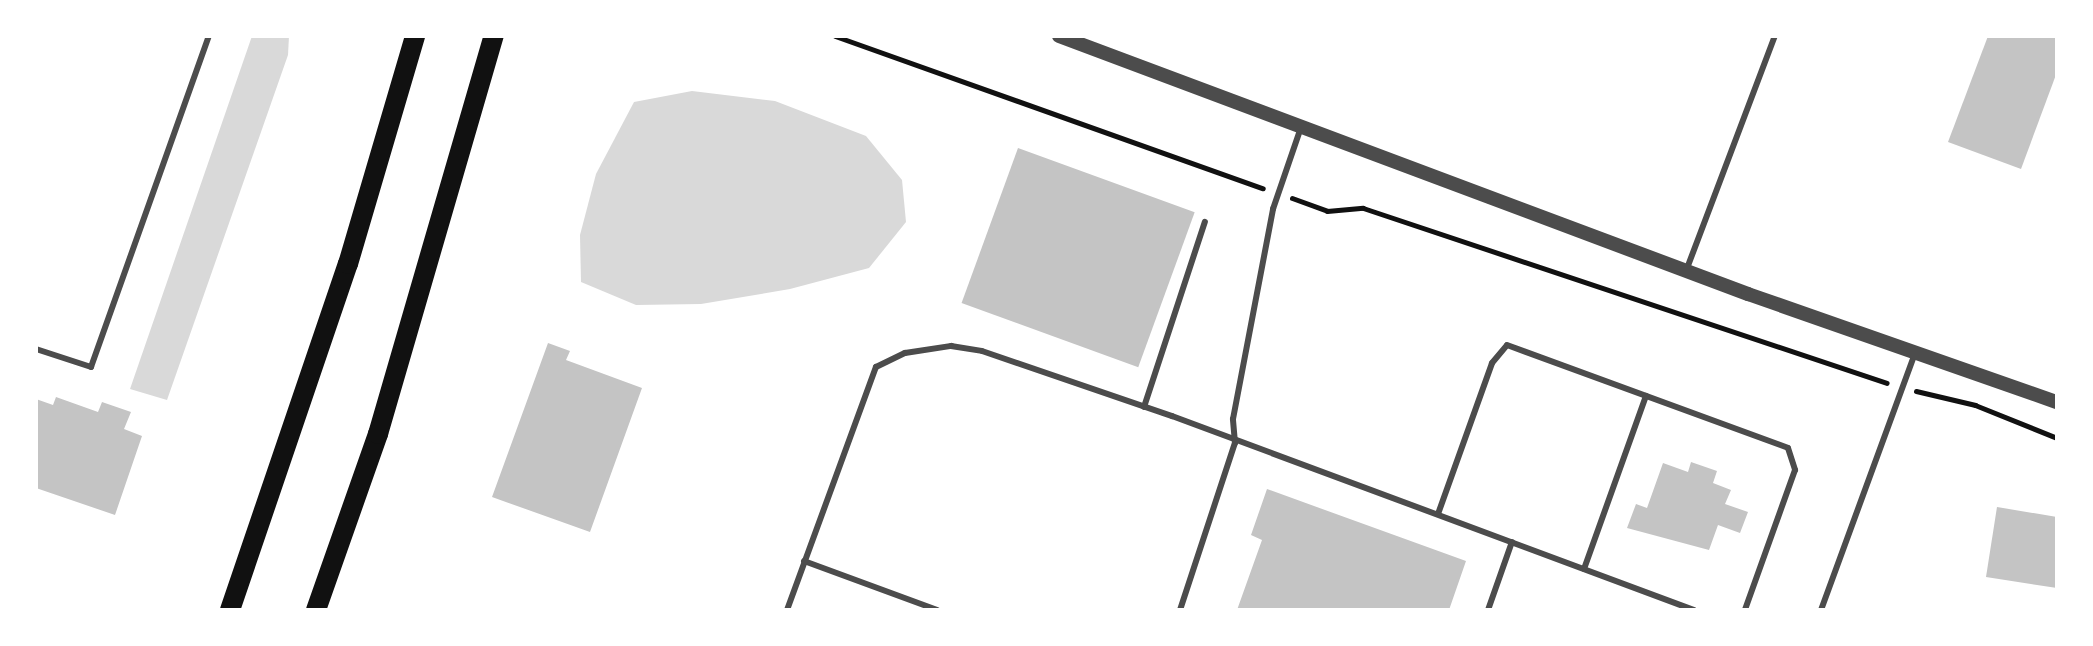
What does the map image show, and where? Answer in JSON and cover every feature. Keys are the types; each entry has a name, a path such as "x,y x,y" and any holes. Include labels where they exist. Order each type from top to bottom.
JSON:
{"main road":[{"path":"230,610 348,264 415,36"},
{"path":"316,610 378,434 494,36"}],"street":[{"path":"1059,36 1686,271 2057,402"}],"lane":[{"path":"36,349 91,367 209,36"},
{"path":"1686,271 1775,36"},
{"path":"1180,610 1235,443 1233,419 1277,193 1302,127"},
{"path":"1144,407 1205,222"},
{"path":"1438,514 1492,363 1507,345 1788,448 1795,470 1745,610"},
{"path":"787,610 876,367 905,353 951,346 982,351 1144,407 1694,610"},
{"path":"1821,610 1915,353"},
{"path":"1584,569 1646,396"},
{"path":"1488,610 1512,542"},
{"path":"804,561 937,610"}],"path":[{"path":"835,36 1327,211 1363,208 1903,388 1975,405 2057,438"}],"shaded area":[{"path":"252,36 289,36 288,55 167,400 130,389"},
{"path":"692,91 775,101 866,136 902,180 906,222 869,268 790,289 701,304 636,305 581,282 580,235 596,174 634,102"}],"building":[{"path":"1988,36 2057,36 2057,72 2021,169 1948,142"},
{"path":"1018,148 1195,212 1138,367 962,303"},
{"path":"548,343 570,351 566,360 642,388 590,532 492,497"},
{"path":"56,397 98,412 102,402 131,412 124,429 142,436 115,515 36,488 36,399 53,405"},
{"path":"1691,462 1717,471 1713,483 1731,490 1725,504 1748,512 1740,533 1718,525 1709,550 1627,528 1636,504 1647,508 1663,463 1688,472"},
{"path":"1267,489 1466,561 1449,610 1237,610 1262,540 1251,535"},
{"path":"1997,507 2057,517 2057,588 1986,577"}]}
